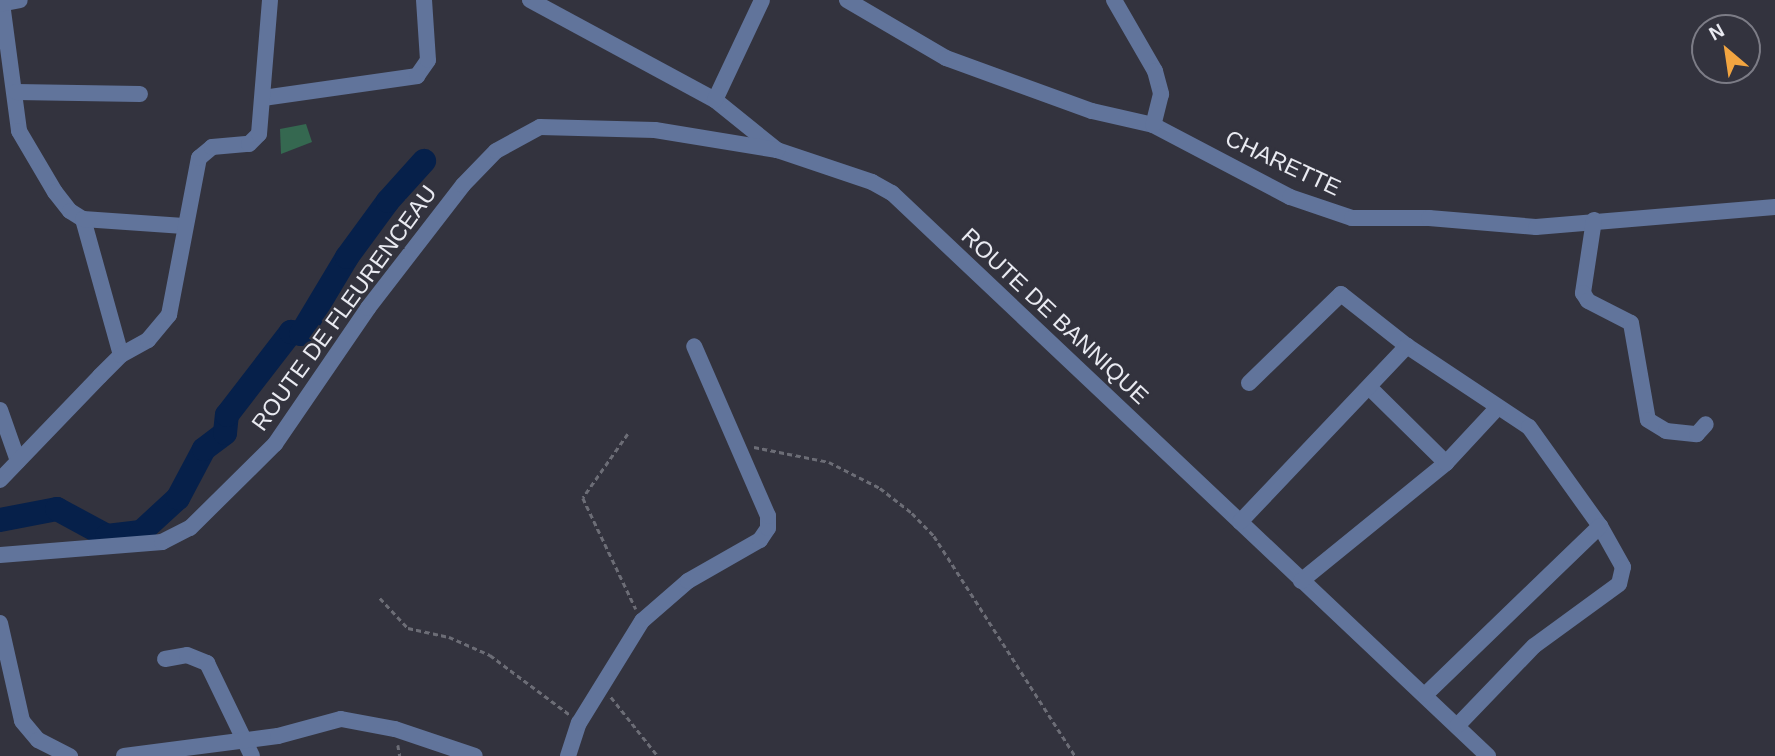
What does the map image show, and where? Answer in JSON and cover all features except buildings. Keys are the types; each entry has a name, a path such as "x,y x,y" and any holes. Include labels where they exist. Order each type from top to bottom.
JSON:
{"street":[{"path":"20,0 1,4 16,92 19,131 25,147 69,211 83,219 184,226"},
{"path":"0,480 121,355 148,340 169,315 198,158 212,146 249,144 257,139 263,98 270,0"},
{"path":"263,98 416,76 428,60 424,0"},
{"name":"ROUTE DE BANNIQUE","path":"530,0 715,100 757,130 778,150 872,182 892,193 1301,581 1426,694 1488,756"},
{"path":"715,100 762,0"},
{"name":"CHARETTE","path":"847,0 946,58 1092,111 1153,125 1290,197 1352,218 1429,218 1536,227 1594,220 1775,207"},
{"path":"1114,0 1155,71 1161,94 1153,125"},
{"path":"16,92 140,94"},
{"name":"ROUTE DE FLEURENCEAU","path":"0,555 162,542 190,528 275,444 368,308 463,185 496,151 540,127 654,130 778,150"},
{"path":"83,219 121,355"},
{"path":"1594,220 1583,293 1588,301 1631,323 1648,420 1666,431 1696,433 1706,425"},
{"path":"1249,383 1341,294 1407,346 1530,427 1600,526 1623,567 1619,584 1534,646 1458,725"},
{"path":"568,756 579,723 642,621 688,581 760,540 768,528 768,516 694,346"},
{"path":"1240,522 1407,346"},
{"path":"1370,388 1446,463"},
{"path":"1301,581 1446,463 1498,407"},
{"path":"0,410 18,461"},
{"path":"1426,694 1600,526"},
{"path":"0,623 13,695 22,721 38,748 70,756"},
{"path":"165,659 187,655 203,659 246,739 252,756"},
{"path":"124,756 246,739 341,719 395,729 475,756"}],"path":[{"path":"628,434 583,498 642,621"},
{"path":"737,443 829,462 880,488 912,513 934,536 1075,756"},
{"path":"380,598 408,628 449,637 490,655 579,723"},
{"path":"603,686 658,756"}],"green space":[{"path":"306,124 312,142 281,154 280,129"}],"waterway":[{"path":"0,520 57,509 107,536 141,532 178,498 204,449 225,433 227,415 291,332 301,334 347,257 388,201 424,161"}]}
